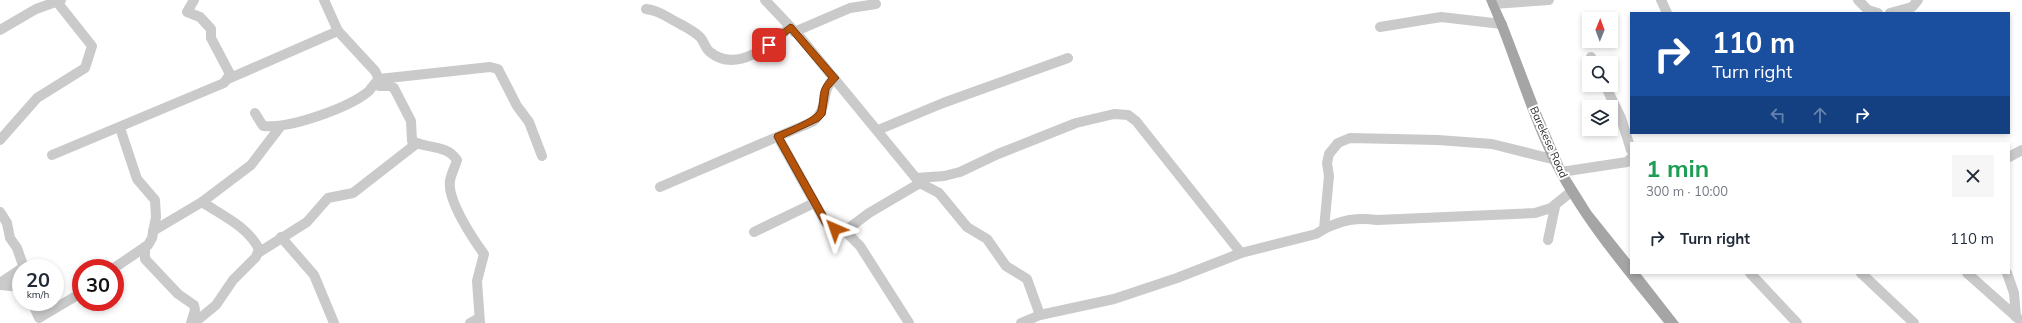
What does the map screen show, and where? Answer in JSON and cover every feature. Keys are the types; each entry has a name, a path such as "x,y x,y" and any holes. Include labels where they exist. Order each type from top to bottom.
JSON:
{"main road":[{"name":"Barekese Road","path":"1492,2 1502,24 1536,115 1561,172 1587,215 1630,269"},
{"name":"Barekese Road","path":"1634,274 1672,323"}],"street":[{"path":"52,155 224,84 230,74 211,38 211,29 200,17 187,12 194,0"},
{"path":"324,0 338,31 375,71 379,79 379,86 390,86 394,88 411,122 411,139 416,144 424,147 445,149 452,153 457,160 450,182 452,195 468,231 484,254 478,281 477,321"},
{"path":"765,0 834,78 918,180 939,194 967,227 987,239 1006,266 1026,279 1040,315"},
{"path":"1492,2 1549,0"},
{"path":"1661,0 1667,12"},
{"path":"1858,0 1868,10 1875,12"},
{"path":"1894,12 1912,7 1918,0"},
{"path":"0,30 36,9 59,1 92,46 84,70 37,98 0,140"},
{"path":"653,7 701,38 710,52 719,57 729,59 746,57 757,52 792,29 852,4 876,4"},
{"path":"1380,27 1441,17 1502,24"},
{"path":"228,78 338,31"},
{"path":"878,130 943,103 1068,58"},
{"path":"255,113 262,126 280,127 297,123 347,103 367,92 379,79 479,68 498,69 517,106 529,122 542,156"},
{"path":"660,187 778,137 816,119 822,112 825,88 834,78"},
{"path":"1608,92 1621,118 1630,147"},
{"path":"845,231 918,180 960,172 998,154 1076,123 1114,114 1128,115 1136,121 1241,253"},
{"path":"153,231 202,202 251,165 280,127"},
{"path":"120,128 137,179 155,200 156,217 152,238 145,247 124,261"},
{"path":"778,137 826,223 835,229 845,231 860,246 909,323"},
{"path":"1324,229 1328,176 1327,163 1329,154 1338,143 1350,138 1438,140 1492,144 1556,160"},
{"path":"194,323 216,305 233,280 258,253 281,237 307,222 328,198 353,193 416,144"},
{"path":"2010,156 2022,150"},
{"path":"1561,172 1627,162 1630,159"},
{"path":"1021,323 1040,315 1114,299 1177,278 1241,253 1316,234 1337,222 1360,217 1377,220 1535,213 1555,207 1572,191"},
{"path":"202,202 244,230 257,244 259,249 258,253"},
{"path":"754,232 814,203"},
{"path":"1548,240 1555,207"},
{"path":"0,212 8,224 10,238 20,259"},
{"path":"281,237 314,275 334,323"},
{"path":"145,247 145,259 178,294 194,305 195,310 191,323"},
{"path":"1751,274 1797,323"},
{"path":"1862,274 1914,323"},
{"path":"1968,274 2019,320"},
{"path":"2007,274 2014,293 2019,320"},
{"path":"0,284 12,276"},
{"path":"0,284 12,286"},
{"path":"34,311 36,321 72,299"}],"route":[{"path":"769,45 790,27 834,78 825,88 822,112 816,119 800,128 778,137 826,223 835,229"}]}
